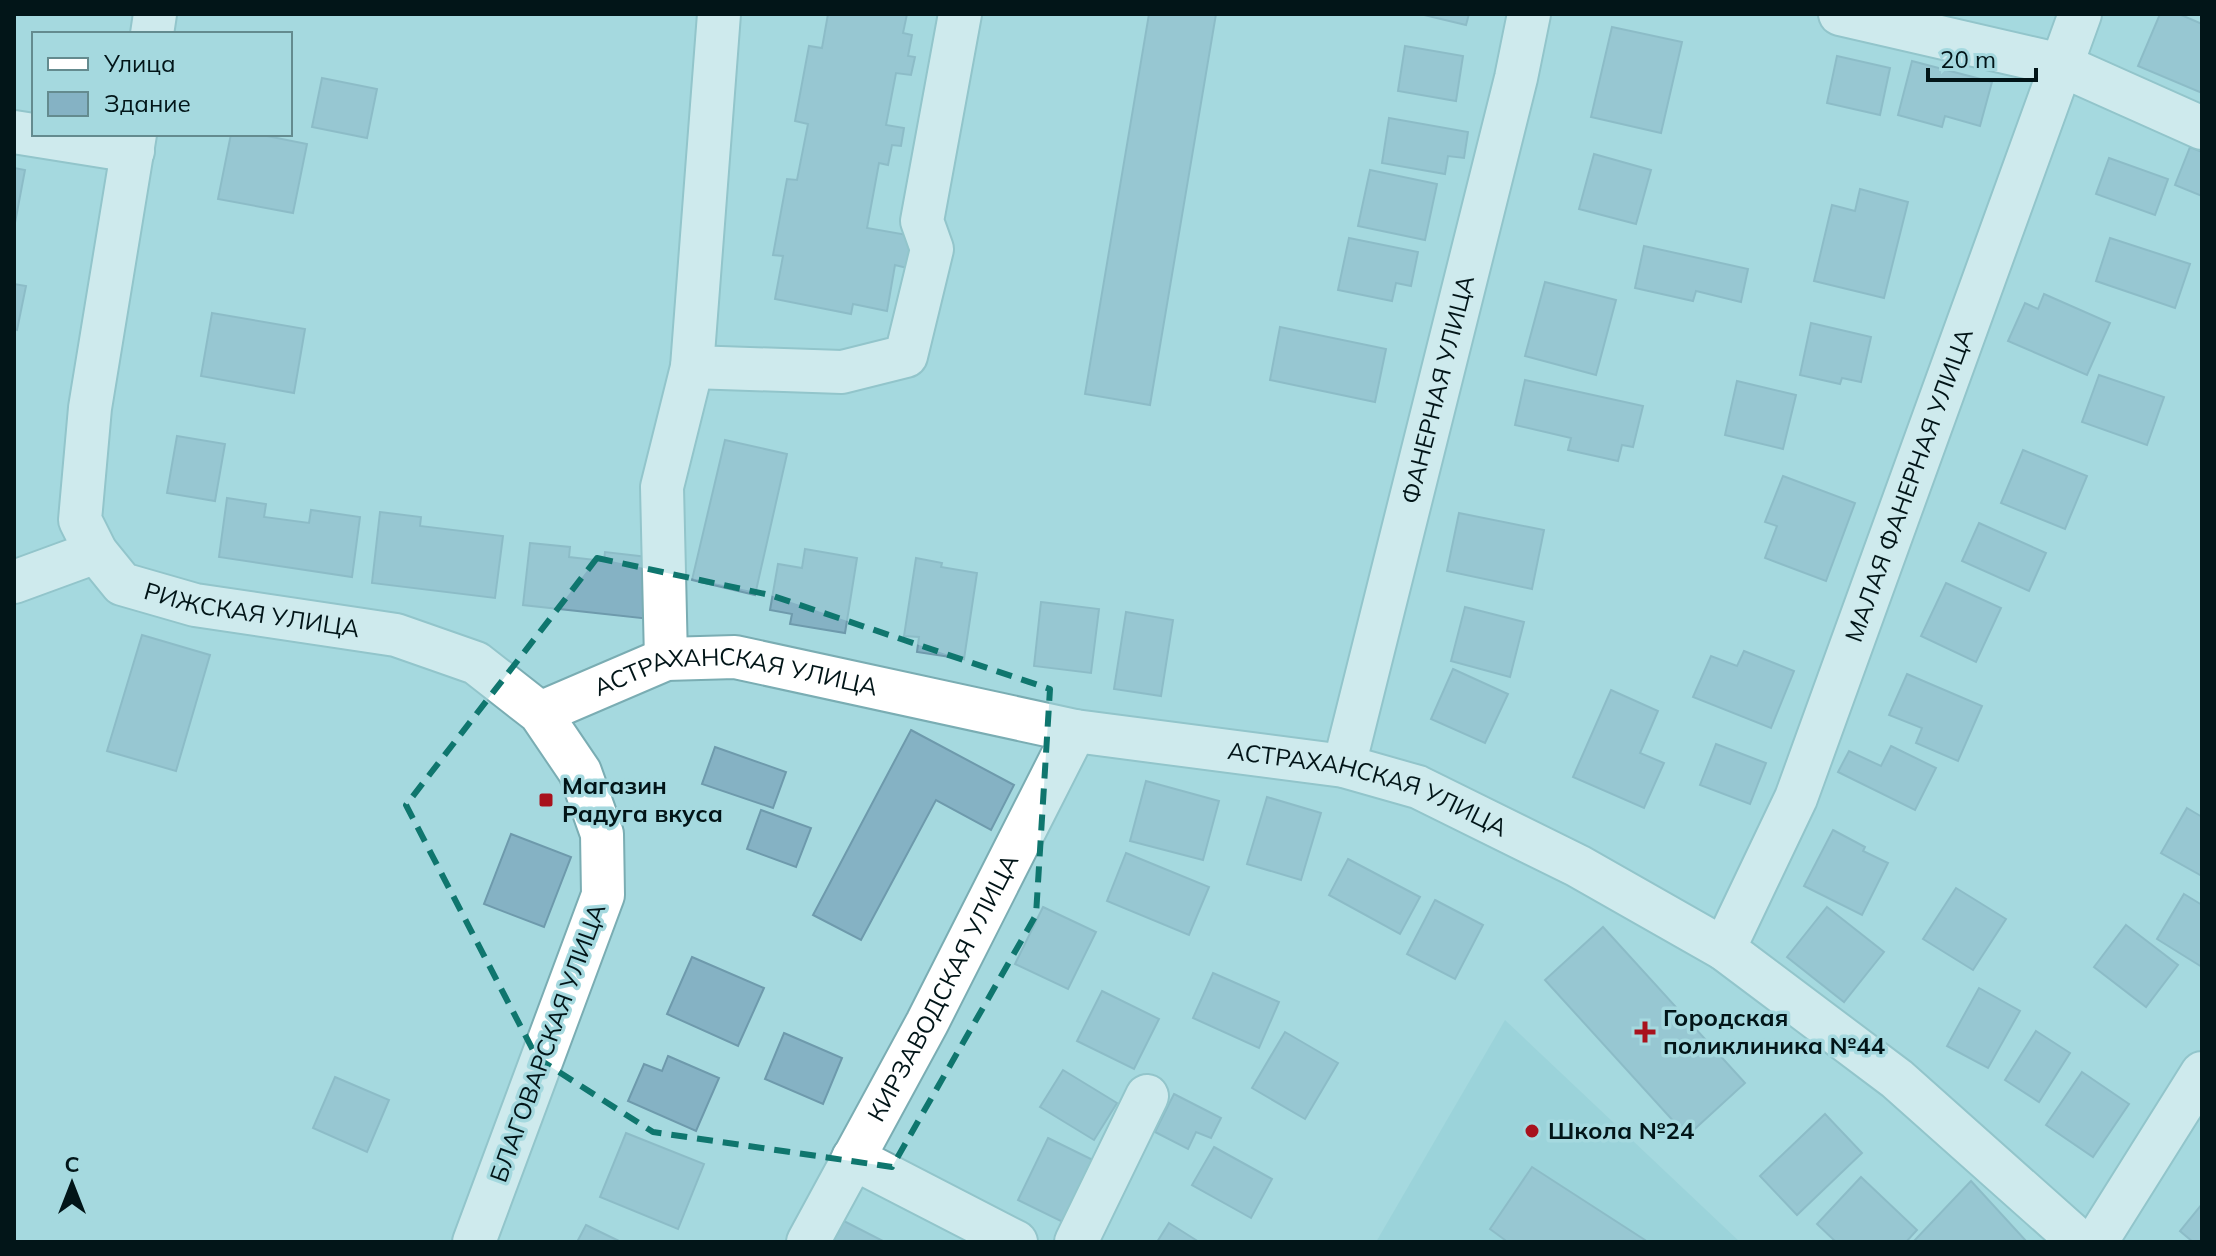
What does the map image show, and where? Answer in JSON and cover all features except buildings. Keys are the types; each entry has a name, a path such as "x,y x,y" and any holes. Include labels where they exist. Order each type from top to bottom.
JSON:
{"street":[{"path":"666,659 662,487 692,367 719,14"},
{"path":"692,367 842,372 906,356 932,249 922,221 960,14"},
{"name":"ФАНЕРНАЯ УЛИЦА","path":"1344,766 1516,78 1529,14"},
{"path":"1840,14 2061,65 2202,128"},
{"name":"МАЛАЯ ФАНЕРНАЯ УЛИЦА","path":"1724,949 1796,798 2080,14"},
{"path":"62,136 134,142"},
{"name":"РИЖСКАЯ УЛИЦА","path":"134,142 90,408 80,520 96,552 122,584 195,605 396,635 476,663 540,713"},
{"path":"15,583 96,552"},
{"name":"АСТРАХАНСКАЯ УЛИЦА","path":"540,713 666,659 735,657 1075,731 1344,766 1418,787 1578,866 1724,949 1897,1079 2080,1242"},
{"name":"БЛАГОВАРСКАЯ УЛИЦА","path":"474,1242 603,895 602,834 580,772 540,713"},
{"name":"КИРЗАВОДСКАЯ УЛИЦА","path":"808,1242 927,1023 1075,731"},
{"path":"2096,1242 2202,1073"},
{"path":"1076,1242 1147,1096"},
{"path":"853,1158 1016,1242"}],"highlighted area":[{"path":"597,558 770,595 1050,689 1036,915 892,1167 653,1132 537,1058 406,805"}],"shaded area":[{"name":"Школа №24","path":"1505,1020 1740,1242 1376,1242"}],"place":[{"name":"Магазин Радуга вкуса","path":"546,800"},
{"name":"Городская поликлиника №44","path":"1645,1032"},
{"name":"Школа №24","path":"1532,1131"}]}
